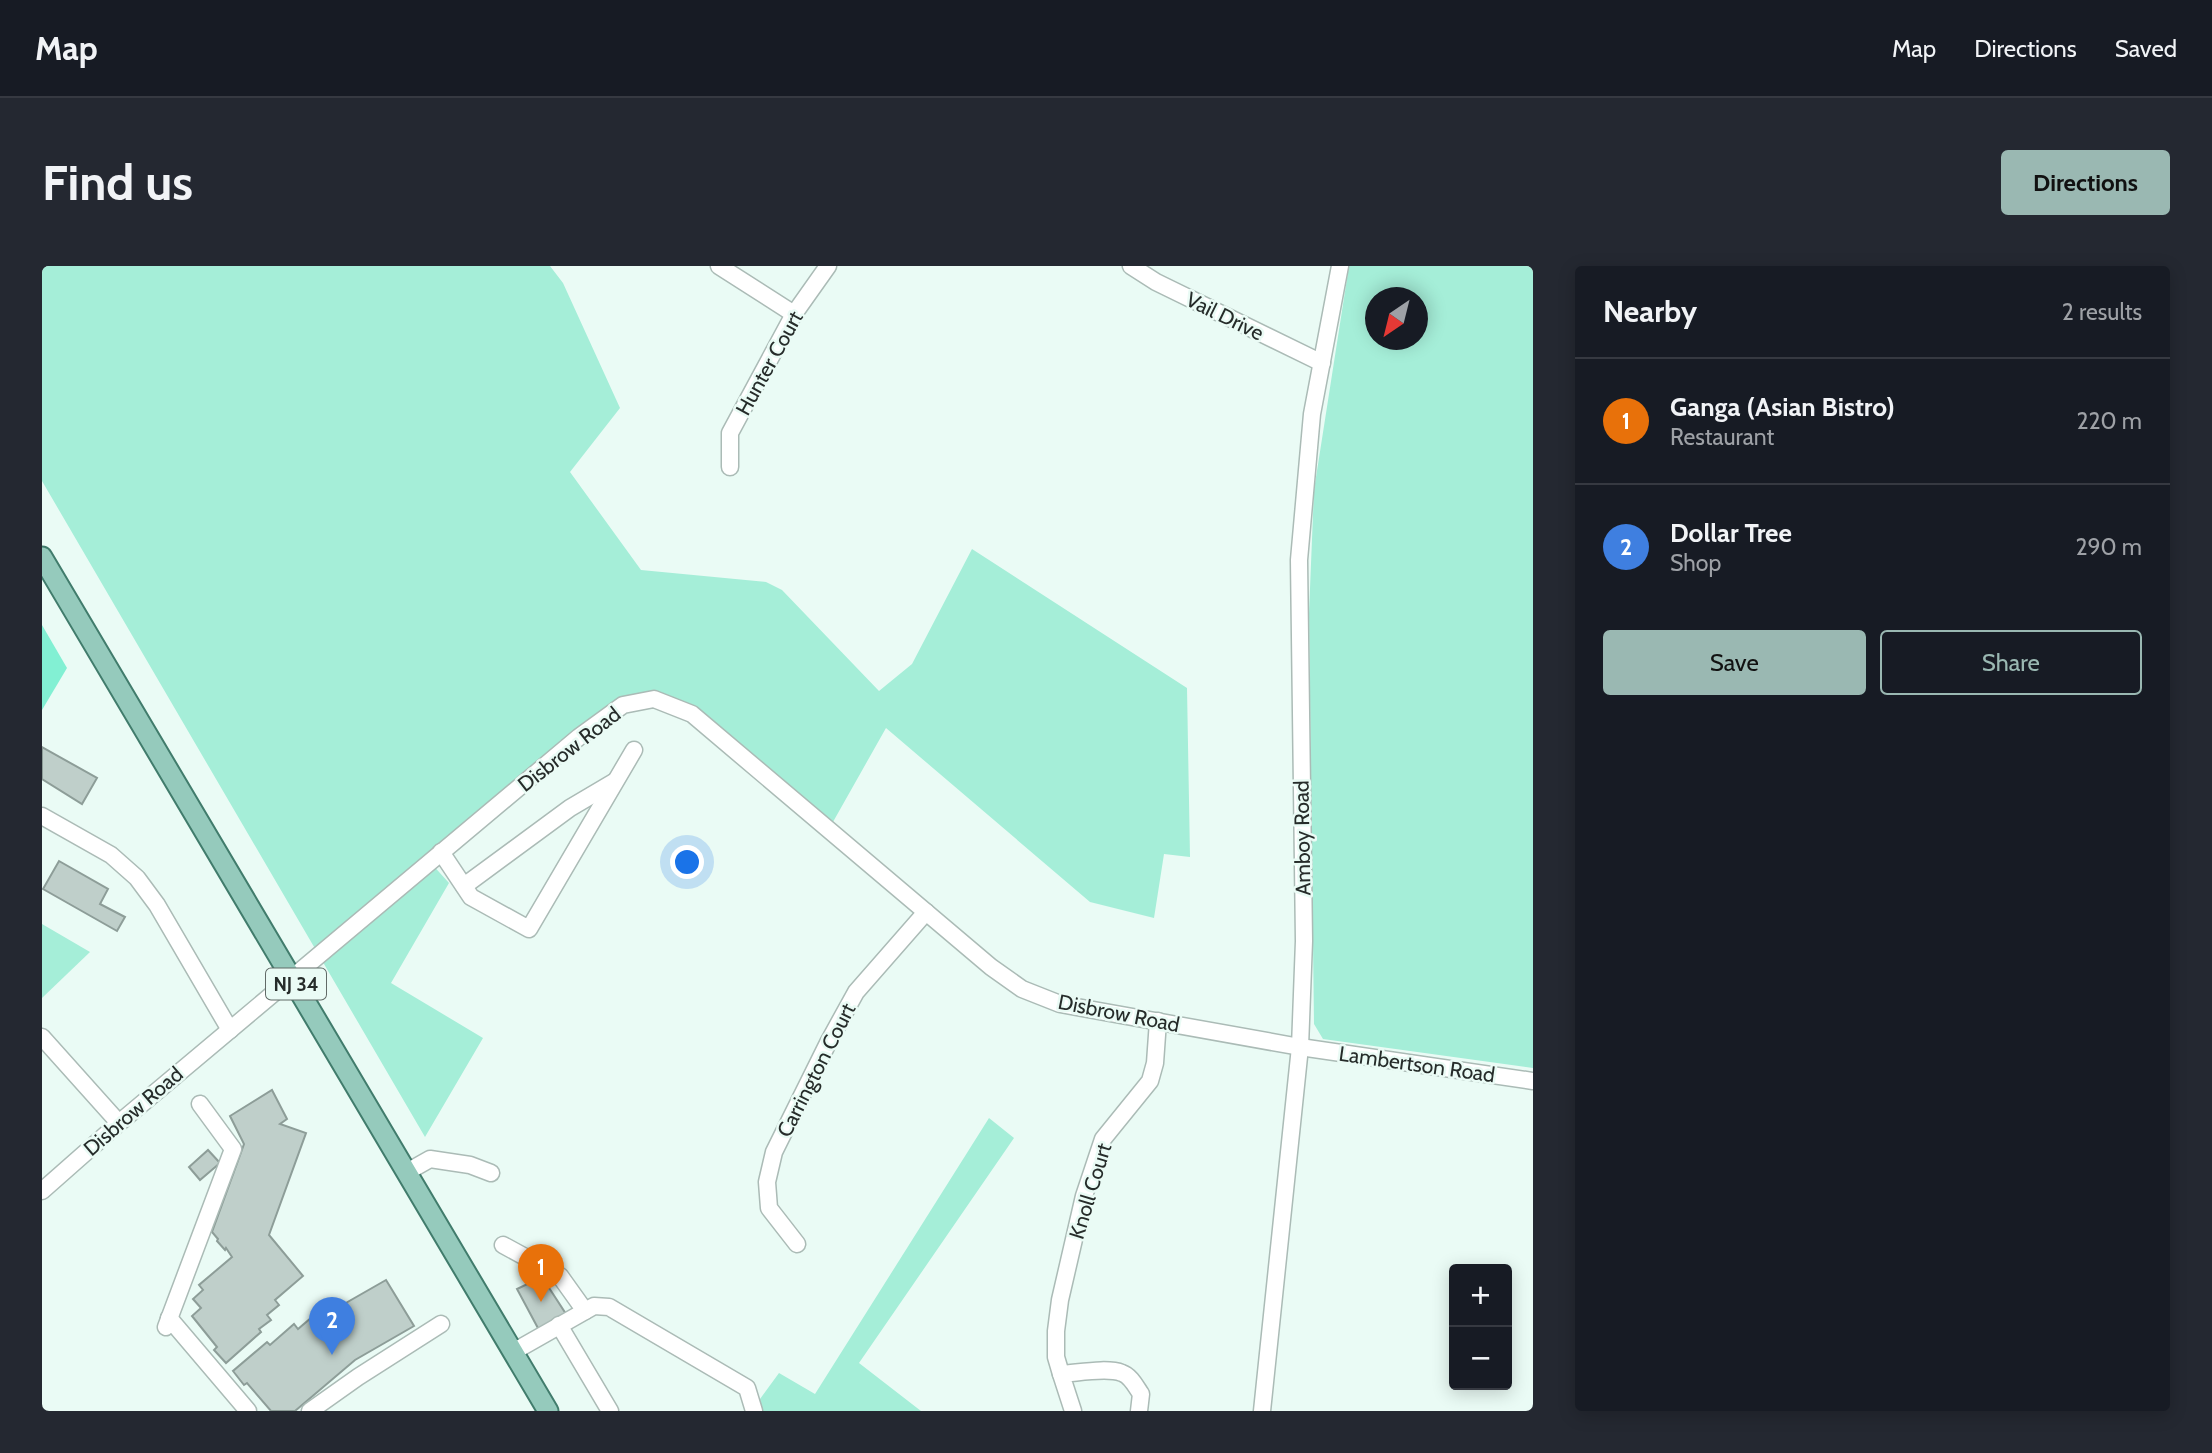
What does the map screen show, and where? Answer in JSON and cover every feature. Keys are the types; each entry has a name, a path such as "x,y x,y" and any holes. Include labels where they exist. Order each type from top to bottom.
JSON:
{"main road":[{"name":"NJ 34","path":"42,557 548,1411"}],"street":[{"path":"719,266 794,314"},
{"name":"Hunter Court","path":"730,467 730,433 794,314 828,266"},
{"name":"Vail Drive","path":"1130,266 1156,282 1321,363"},
{"name":"Amboy Road","path":"1262,1411 1300,1047 1304,940 1299,560 1312,414 1340,266"},
{"name":"Disbrow Road","path":"42,1191 119,1123 579,737 623,705 654,699 692,714 991,967 1022,989 1060,1004 1300,1047"},
{"path":"441,852 471,897 529,929 634,750"},
{"path":"464,886 570,808 615,782"},
{"path":"42,816 111,855 137,878 157,905 230,1030"},
{"name":"Carrington Court","path":"797,1244 769,1208 767,1182 774,1152 856,992 926,912"},
{"name":"Knoll Court","path":"1073,1411 1056,1357 1060,1300 1084,1196 1103,1139 1150,1082 1155,1063 1158,1021"},
{"path":"42,1037 119,1123"},
{"name":"Lambertson Road","path":"1300,1047 1533,1081"},
{"path":"200,1104 233,1149 168,1323 248,1411"},
{"path":"407,1172 430,1158 470,1165 491,1173"},
{"path":"503,1245 560,1276 585,1311"},
{"path":"513,1352 594,1306 609,1307 747,1388 754,1411"},
{"path":"310,1411 441,1324"},
{"path":"559,1325 610,1411"},
{"path":"1061,1374 1107,1371 1122,1373 1129,1377 1140,1394 1139,1411"}],"shaded area":[{"path":"42,266 550,266 563,283 620,408 570,472 641,570 766,582 782,590 879,691 912,664 972,549 1187,688 1190,857 1164,854 1154,918 1090,902 886,728 829,829 695,713 660,700 607,721 430,862 449,883 391,983 483,1038 425,1137 42,481"},
{"path":"1349,266 1533,266 1533,1068 1323,1039 1314,1024 1309,613 1314,490"},
{"path":"42,625 67,668 42,710"},
{"path":"42,924 90,952 42,998"},
{"path":"989,1118 1014,1138 859,1363 921,1411 762,1411 760,1399 779,1373 815,1394"}],"building":[{"path":"42,747 97,778 82,804 42,779"},
{"path":"59,861 108,889 100,904 125,917 117,931 43,889"},
{"path":"272,1090 287,1119 280,1124 306,1133 269,1235 303,1276 275,1300 279,1305 267,1315 271,1320 259,1329 261,1332 226,1363 214,1350 217,1347 192,1316 201,1308 193,1299 203,1290 199,1285 232,1257 212,1232 244,1144 230,1116"},
{"path":"208,1150 220,1163 200,1180 189,1167"},
{"path":"542,1277 566,1314 539,1330 517,1289"},
{"path":"386,1280 414,1326 355,1360 295,1411 271,1411 233,1371 267,1342 270,1345 294,1324 298,1329 325,1306 330,1312"}],"place":[{"name":"Ganga (Asian Bistro)","path":"541,1302"},
{"name":"Dollar Tree","path":"332,1355"}]}
